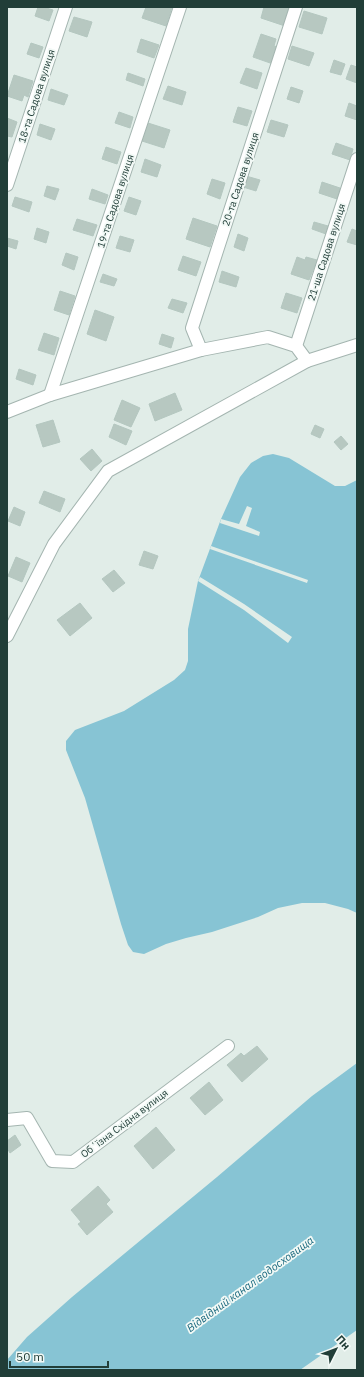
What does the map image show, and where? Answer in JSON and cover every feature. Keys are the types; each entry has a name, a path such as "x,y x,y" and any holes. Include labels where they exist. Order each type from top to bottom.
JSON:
{"street":[{"name":"18-та Садова вулиця","path":"7,185 66,7"},
{"name":"19-та Садова вулиця","path":"50,395 180,7"},
{"name":"20-та Садова вулиця","path":"200,350 192,328 296,7"},
{"name":"21-ша Садова вулиця","path":"296,346 357,159"},
{"path":"7,412 50,395 200,350 268,337 296,346 307,361"},
{"path":"7,636 54,544 108,471 307,361 357,345"},
{"name":"Обʼїзна Східна вулиця","path":"7,1120 27,1118 52,1160 73,1162 228,1046"}],"water":[{"path":"273,454 289,458 335,486 345,486 357,480 357,913 325,903 302,903 278,908 258,917 212,932 166,944 144,954 133,952 128,945 121,924 85,798 66,750 66,741 75,730 124,711 174,680 185,670 188,661 188,629 198,581 221,519 240,477 251,463 263,456"},
{"name":"Відвідний канал водосховища","path":"357,1063 357,1330 300,1370 7,1370 7,1360 27,1337 72,1297 312,1096"}],"pier":[{"path":"247,506 252,508 246,526 260,532 259,536 220,523 221,519 239,524"},
{"path":"211,546 308,580 307,583 210,549"},
{"path":"200,577 244,604 292,637 288,643 244,610 198,581"}],"building":[{"path":"38,7 53,10 49,21 35,16"},
{"path":"146,7 172,7 166,26 142,18"},
{"path":"264,7 291,7 285,26 261,18"},
{"path":"304,11 327,18 322,34 299,27"},
{"path":"74,17 92,22 87,37 69,31"},
{"path":"261,34 276,39 274,46 278,47 273,64 253,57"},
{"path":"141,39 159,45 154,58 137,52"},
{"path":"31,43 43,47 39,58 27,54"},
{"path":"292,46 314,53 309,66 288,59"},
{"path":"334,60 345,64 341,75 330,72"},
{"path":"351,65 357,67 357,83 346,79"},
{"path":"246,68 262,73 257,89 240,83"},
{"path":"128,73 145,79 143,86 126,80"},
{"path":"14,75 33,81 28,97 24,95 22,101 7,96"},
{"path":"168,86 186,92 182,105 163,99"},
{"path":"291,87 303,91 299,103 287,99"},
{"path":"51,89 68,95 64,105 48,100"},
{"path":"349,103 357,106 357,120 345,116"},
{"path":"238,107 252,111 247,126 233,122"},
{"path":"119,112 133,117 130,128 115,123"},
{"path":"7,118 17,122 12,137 7,136"},
{"path":"271,120 288,125 284,137 267,132"},
{"path":"148,123 170,130 164,148 142,141"},
{"path":"40,124 55,129 51,140 37,135"},
{"path":"336,143 353,149 350,160 332,154"},
{"path":"106,147 121,152 117,164 102,159"},
{"path":"145,159 161,165 157,177 141,172"},
{"path":"246,176 260,180 256,191 243,187"},
{"path":"212,179 225,183 220,199 207,194"},
{"path":"322,182 340,188 337,199 319,193"},
{"path":"47,186 59,189 55,200 44,196"},
{"path":"92,189 108,195 105,204 89,199"},
{"path":"15,197 32,202 29,212 12,206"},
{"path":"129,197 141,201 136,215 124,211"},
{"path":"193,218 217,226 210,247 186,239"},
{"path":"77,219 97,225 93,236 73,230"},
{"path":"314,222 328,226 326,234 312,229"},
{"path":"37,228 49,232 46,243 34,239"},
{"path":"352,229 357,231 357,245 347,242"},
{"path":"238,234 248,238 244,251 234,247"},
{"path":"120,236 134,240 130,252 116,248"},
{"path":"7,238 18,241 16,249 7,246"},
{"path":"66,253 78,257 74,270 62,265"},
{"path":"183,256 201,262 196,276 178,270"},
{"path":"297,257 305,260 306,257 317,260 309,280 291,274"},
{"path":"222,271 239,277 236,287 219,282"},
{"path":"103,274 117,279 114,286 100,282"},
{"path":"60,291 75,296 69,315 54,310"},
{"path":"286,293 302,298 297,313 281,308"},
{"path":"172,299 187,303 183,313 168,308"},
{"path":"95,310 114,317 106,341 87,334"},
{"path":"44,333 59,338 54,355 38,350"},
{"path":"162,334 174,338 171,348 159,344"},
{"path":"19,369 36,375 33,385 16,379"},
{"path":"175,393 182,410 155,421 149,404"},
{"path":"122,400 140,408 131,427 114,420"},
{"path":"53,420 60,442 43,447 36,425"},
{"path":"114,424 132,431 126,445 109,437"},
{"path":"315,425 324,429 320,438 311,434"},
{"path":"341,436 348,444 341,450 334,442"},
{"path":"92,449 102,461 91,471 80,459"},
{"path":"44,491 65,499 60,512 39,503"},
{"path":"14,507 25,512 20,526 8,521"},
{"path":"144,551 158,556 153,569 139,565"},
{"path":"16,557 30,563 22,582 8,576"},
{"path":"114,570 125,583 113,592 102,579"},
{"path":"80,603 92,618 70,636 57,620"},
{"path":"257,1046 268,1059 242,1082 227,1065 241,1053 244,1056"},
{"path":"209,1082 223,1100 205,1115 190,1098"},
{"path":"156,1127 175,1150 153,1169 134,1146"},
{"path":"15,1135 21,1145 10,1153 7,1148 7,1141"},
{"path":"98,1186 110,1200 106,1204 113,1212 87,1235 78,1224 81,1222 71,1210"}]}
